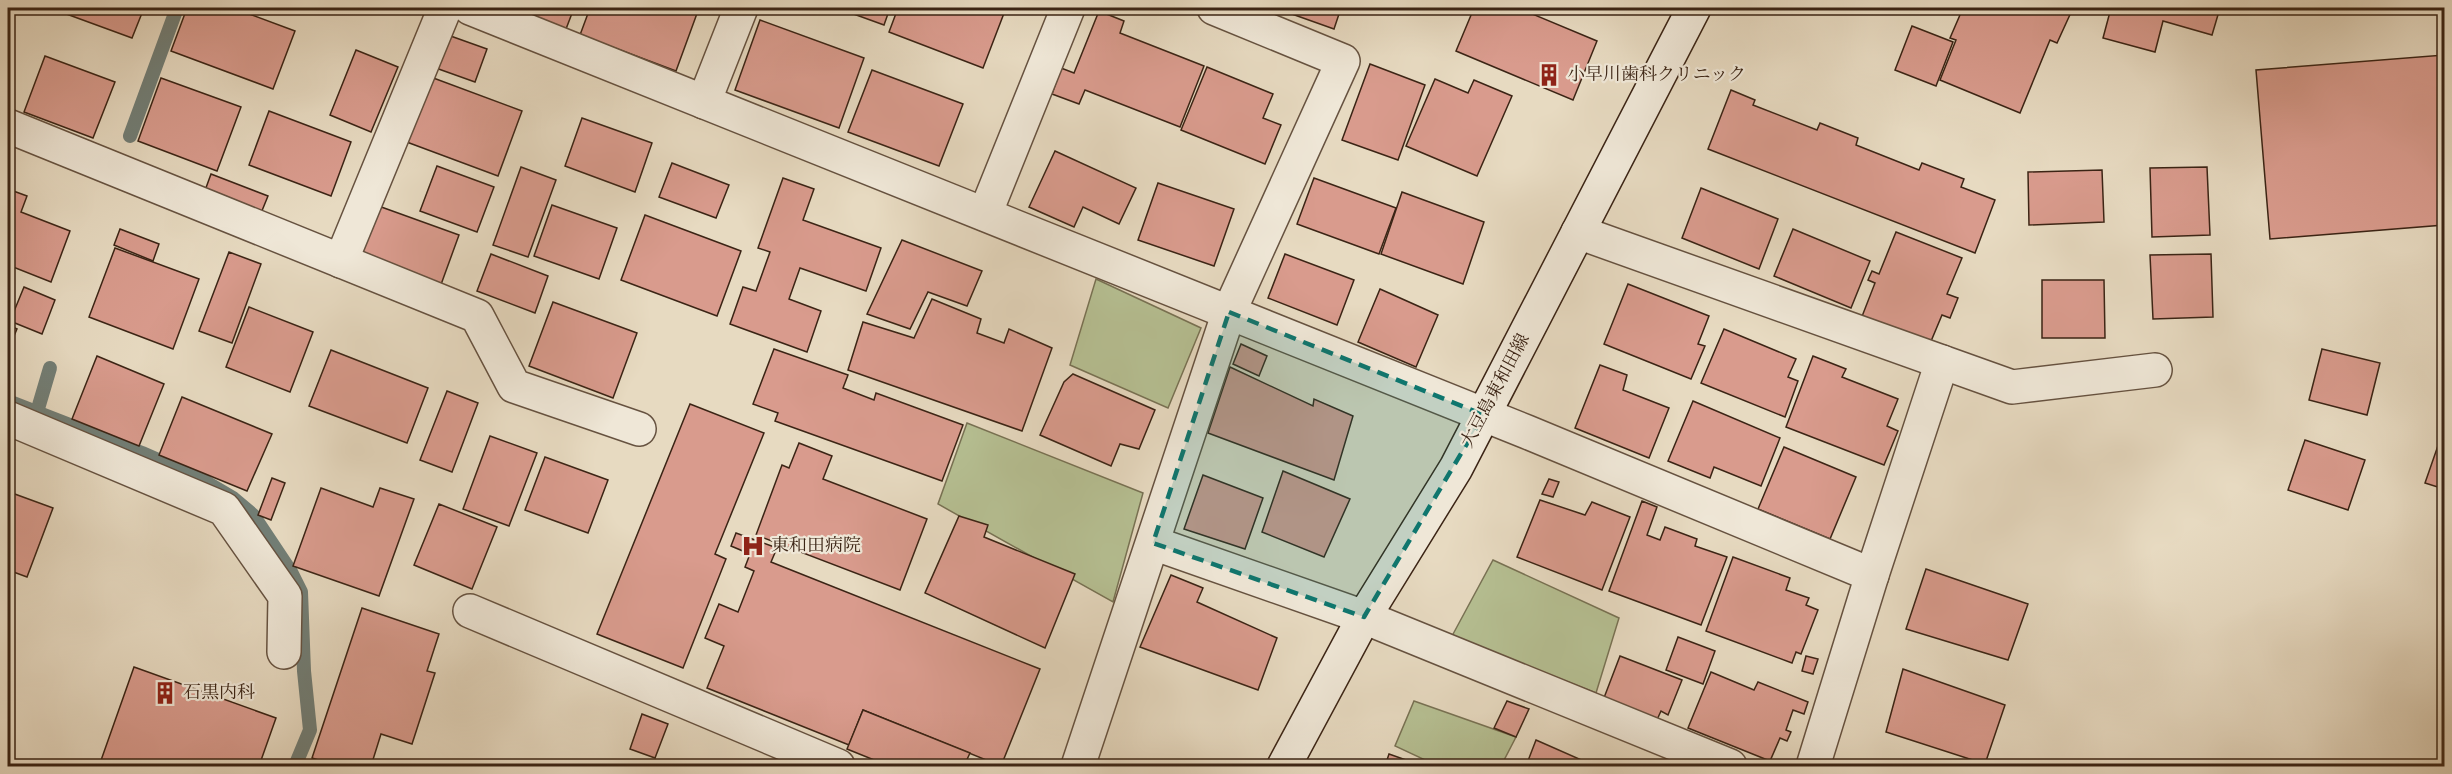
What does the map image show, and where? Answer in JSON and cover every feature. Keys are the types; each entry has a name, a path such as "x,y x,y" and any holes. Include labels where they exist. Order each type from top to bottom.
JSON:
{"street":[{"path":"341,261 445,8"},
{"path":"470,8 1484,415 1872,575"},
{"path":"704,102 741,8"},
{"path":"985,214 1068,8"},
{"path":"1078,766 1229,312 1343,61 1214,8"},
{"name":"大豆島東和田線","path":"1284,766 1364,617 1456,468 1694,8"},
{"path":"8,126 477,316 514,386 639,429"},
{"path":"1578,232 2012,387 2155,369"},
{"path":"1813,766 1941,362"},
{"path":"8,418 224,509 285,596 284,652"},
{"path":"1152,543 1364,617 1730,766"},
{"path":"470,611 838,766"}],"highlighted area":[{"path":"1229,312 1484,415 1364,617 1153,543"}],"green space":[{"path":"1096,279 1201,328 1168,408 1070,365"},
{"path":"967,423 1143,493 1113,602 938,504"},
{"path":"1493,560 1619,618 1596,693 1452,636"},
{"path":"1414,701 1516,737 1501,766 1438,766 1395,746"}],"building":[{"path":"50,8 144,8 132,38"},
{"path":"187,8 233,8 295,31 273,89 171,51"},
{"path":"511,8 574,8 566,29"},
{"path":"590,8 699,8 676,71 580,35"},
{"path":"837,8 890,8 884,25"},
{"path":"898,8 1006,8 983,68 889,32"},
{"path":"1275,8 1341,8 1334,29"},
{"name":"小早川歯科クリニック","path":"1474,8 1518,8 1597,41 1573,100 1456,51"},
{"path":"1963,8 2073,8 2057,43 2050,40 2020,113 1940,80 1956,40 1950,38"},
{"path":"2111,8 2220,8 2212,35 2163,21 2155,52 2103,38"},
{"path":"1099,11 1124,21 1120,33 1204,66 1180,127 1085,90 1079,104 1052,94 1061,68 1074,73"},
{"path":"760,20 864,58 839,128 735,90"},
{"path":"1912,26 1953,42 1936,86 1895,70"},
{"path":"445,34 487,49 475,82 433,67"},
{"path":"356,50 398,67 371,132 330,115"},
{"path":"2444,55 2444,225 2270,239 2256,70"},
{"path":"45,56 115,82 93,138 24,112"},
{"path":"1370,64 1425,85 1398,160 1342,140"},
{"path":"1207,67 1273,94 1263,118 1281,125 1265,164 1181,130"},
{"path":"872,70 963,104 939,166 848,132"},
{"path":"428,76 522,111 498,176 404,141"},
{"path":"161,78 241,107 217,171 138,141"},
{"path":"1435,79 1468,93 1474,80 1512,96 1477,176 1406,146"},
{"path":"1731,90 1755,100 1753,105 1817,130 1820,123 1858,138 1856,145 1919,170 1922,163 1964,179 1961,187 1995,200 1975,253 1708,149"},
{"path":"269,111 351,142 331,196 249,165"},
{"path":"582,118 652,143 635,192 565,166"},
{"path":"1055,151 1136,188 1119,224 1083,207 1074,227 1029,207"},
{"path":"672,163 729,185 716,218 659,197"},
{"path":"437,166 494,187 477,232 420,211"},
{"path":"521,167 556,180 528,257 493,245"},
{"path":"2207,167 2210,235 2152,237 2150,168"},
{"path":"2102,170 2104,222 2029,225 2028,172"},
{"path":"211,174 268,196 259,218 203,196"},
{"path":"783,178 814,189 803,220 881,248 866,291 800,268 789,299 821,311 807,352 730,324 743,287 756,291 770,252 758,248"},
{"path":"1314,178 1396,208 1379,254 1297,224"},
{"path":"1158,183 1234,209 1214,266 1138,240"},
{"path":"1701,188 1778,219 1759,269 1682,238"},
{"path":"8,189 27,196 21,212 70,231 51,282 8,265"},
{"path":"1402,192 1484,222 1463,284 1381,254"},
{"path":"373,204 459,235 439,290 353,259"},
{"path":"552,205 617,228 599,279 534,256"},
{"path":"645,215 741,251 717,316 621,280"},
{"path":"120,229 159,244 153,261 114,245"},
{"path":"1793,229 1870,261 1851,308 1774,276"},
{"path":"1896,232 1962,258 1947,294 1958,298 1950,318 1942,315 1929,346 1861,319 1875,283 1868,280 1872,271 1879,274"},
{"path":"902,240 982,271 967,306 928,292 910,329 867,314"},
{"path":"115,248 199,279 173,349 89,317"},
{"path":"229,252 261,264 232,343 199,331"},
{"path":"491,254 548,276 535,313 477,291"},
{"path":"1285,254 1354,280 1337,325 1268,298"},
{"path":"2211,254 2213,317 2153,319 2150,255"},
{"path":"2042,280 2104,280 2105,338 2042,338"},
{"path":"1628,284 1709,316 1698,344 1705,346 1691,379 1604,344"},
{"path":"24,287 55,300 42,334 10,321"},
{"path":"1380,289 1438,315 1416,367 1358,342"},
{"path":"932,299 981,319 977,333 1004,343 1009,329 1052,348 1022,431 848,370 863,322 914,338"},
{"path":"553,302 637,333 613,398 529,366"},
{"path":"249,307 313,332 290,392 226,367"},
{"path":"8,325 17,329 8,350"},
{"path":"1724,329 1796,359 1788,377 1798,381 1785,417 1701,383"},
{"path":"1241,344 1267,356 1259,376 1233,364"},
{"path":"774,349 848,375 843,388 874,400 876,393 963,425 942,481 775,421 778,413 753,404"},
{"path":"2322,349 2380,363 2367,415 2309,400"},
{"path":"331,350 428,388 407,443 309,406"},
{"path":"97,356 164,384 139,446 72,419"},
{"path":"1813,356 1846,369 1842,377 1898,399 1887,426 1898,431 1884,465 1786,427"},
{"path":"1600,365 1627,375 1623,390 1669,408 1649,458 1575,428"},
{"path":"1230,367 1313,406 1314,399 1353,416 1334,480 1208,433"},
{"path":"1073,374 1155,410 1139,449 1120,444 1111,466 1040,435 1064,382"},
{"path":"447,391 478,403 452,472 420,460"},
{"path":"182,397 272,434 247,491 159,455"},
{"path":"1693,401 1780,438 1761,486 1714,467 1710,478 1668,461"},
{"path":"690,404 764,433 715,554 726,559 683,668 597,634"},
{"path":"2442,434 2444,435 2444,489 2425,483"},
{"path":"490,436 537,453 509,526 463,509"},
{"path":"2305,440 2365,460 2348,510 2288,490"},
{"path":"799,443 832,456 823,479 927,519 900,590 756,535 782,465 789,468"},
{"path":"1784,447 1856,477 1830,539 1758,509"},
{"path":"545,457 608,480 588,533 525,510"},
{"path":"1283,471 1350,499 1324,557 1262,532"},
{"path":"1203,475 1263,498 1245,549 1184,529"},
{"path":"272,478 285,483 271,520 258,515"},
{"path":"1549,479 1559,482 1553,497 1542,494"},
{"path":"321,488 373,507 380,488 414,499 379,596 293,566"},
{"path":"12,493 53,508 27,577 8,570 8,504"},
{"path":"1540,500 1585,515 1592,502 1630,517 1602,590 1517,557"},
{"path":"1642,501 1657,507 1647,535 1660,540 1665,527 1697,539 1695,546 1727,557 1701,625 1609,591"},
{"path":"439,504 497,527 472,589 414,565"},
{"path":"959,516 988,525 984,537 1075,574 1045,648 925,593"},
{"path":"736,533 777,548 771,562 1040,669 1001,766 863,710 849,745 707,688 724,646 705,638 719,604 738,612 754,571 745,567 750,554 731,546"},
{"path":"1733,557 1790,578 1786,590 1809,598 1806,605 1818,610 1801,654 1796,652 1792,663 1706,631"},
{"path":"1926,569 2028,604 2008,660 1906,629"},
{"path":"1171,575 1203,588 1197,602 1277,638 1258,690 1140,647"},
{"path":"362,608 439,634 427,671 435,673 412,744 381,734 371,766 338,766 312,758"},
{"path":"1678,637 1715,651 1703,684 1666,670"},
{"path":"1620,656 1682,680 1668,715 1661,711 1655,724 1602,703"},
{"path":"1806,656 1818,659 1813,674 1802,671"},
{"name":"石黒内科","path":"134,667 276,718 259,766 99,766"},
{"path":"1903,669 2005,705 1985,764 1886,732"},
{"path":"1711,672 1754,690 1758,682 1808,702 1804,714 1793,710 1786,730 1791,732 1787,741 1780,738 1770,761 1688,728"},
{"path":"1507,701 1529,709 1516,737 1494,728"},
{"path":"863,710 970,753 964,766 889,766 847,749"},
{"path":"642,714 668,724 655,758 630,749"},
{"path":"1536,740 1595,766 1526,766"},
{"path":"1389,754 1423,766 1385,766"}],"waterway":[{"path":"130,136 177,8"},
{"path":"37,412 50,368"},
{"path":"8,401 142,453 199,478 233,498 253,515 291,572 301,592 304,671 310,730 295,766"}],"place":[{"name":"小早川歯科クリニック","path":"1549,75"},
{"name":"東和田病院","path":"753,546"},
{"name":"石黒内科","path":"165,693"}]}
